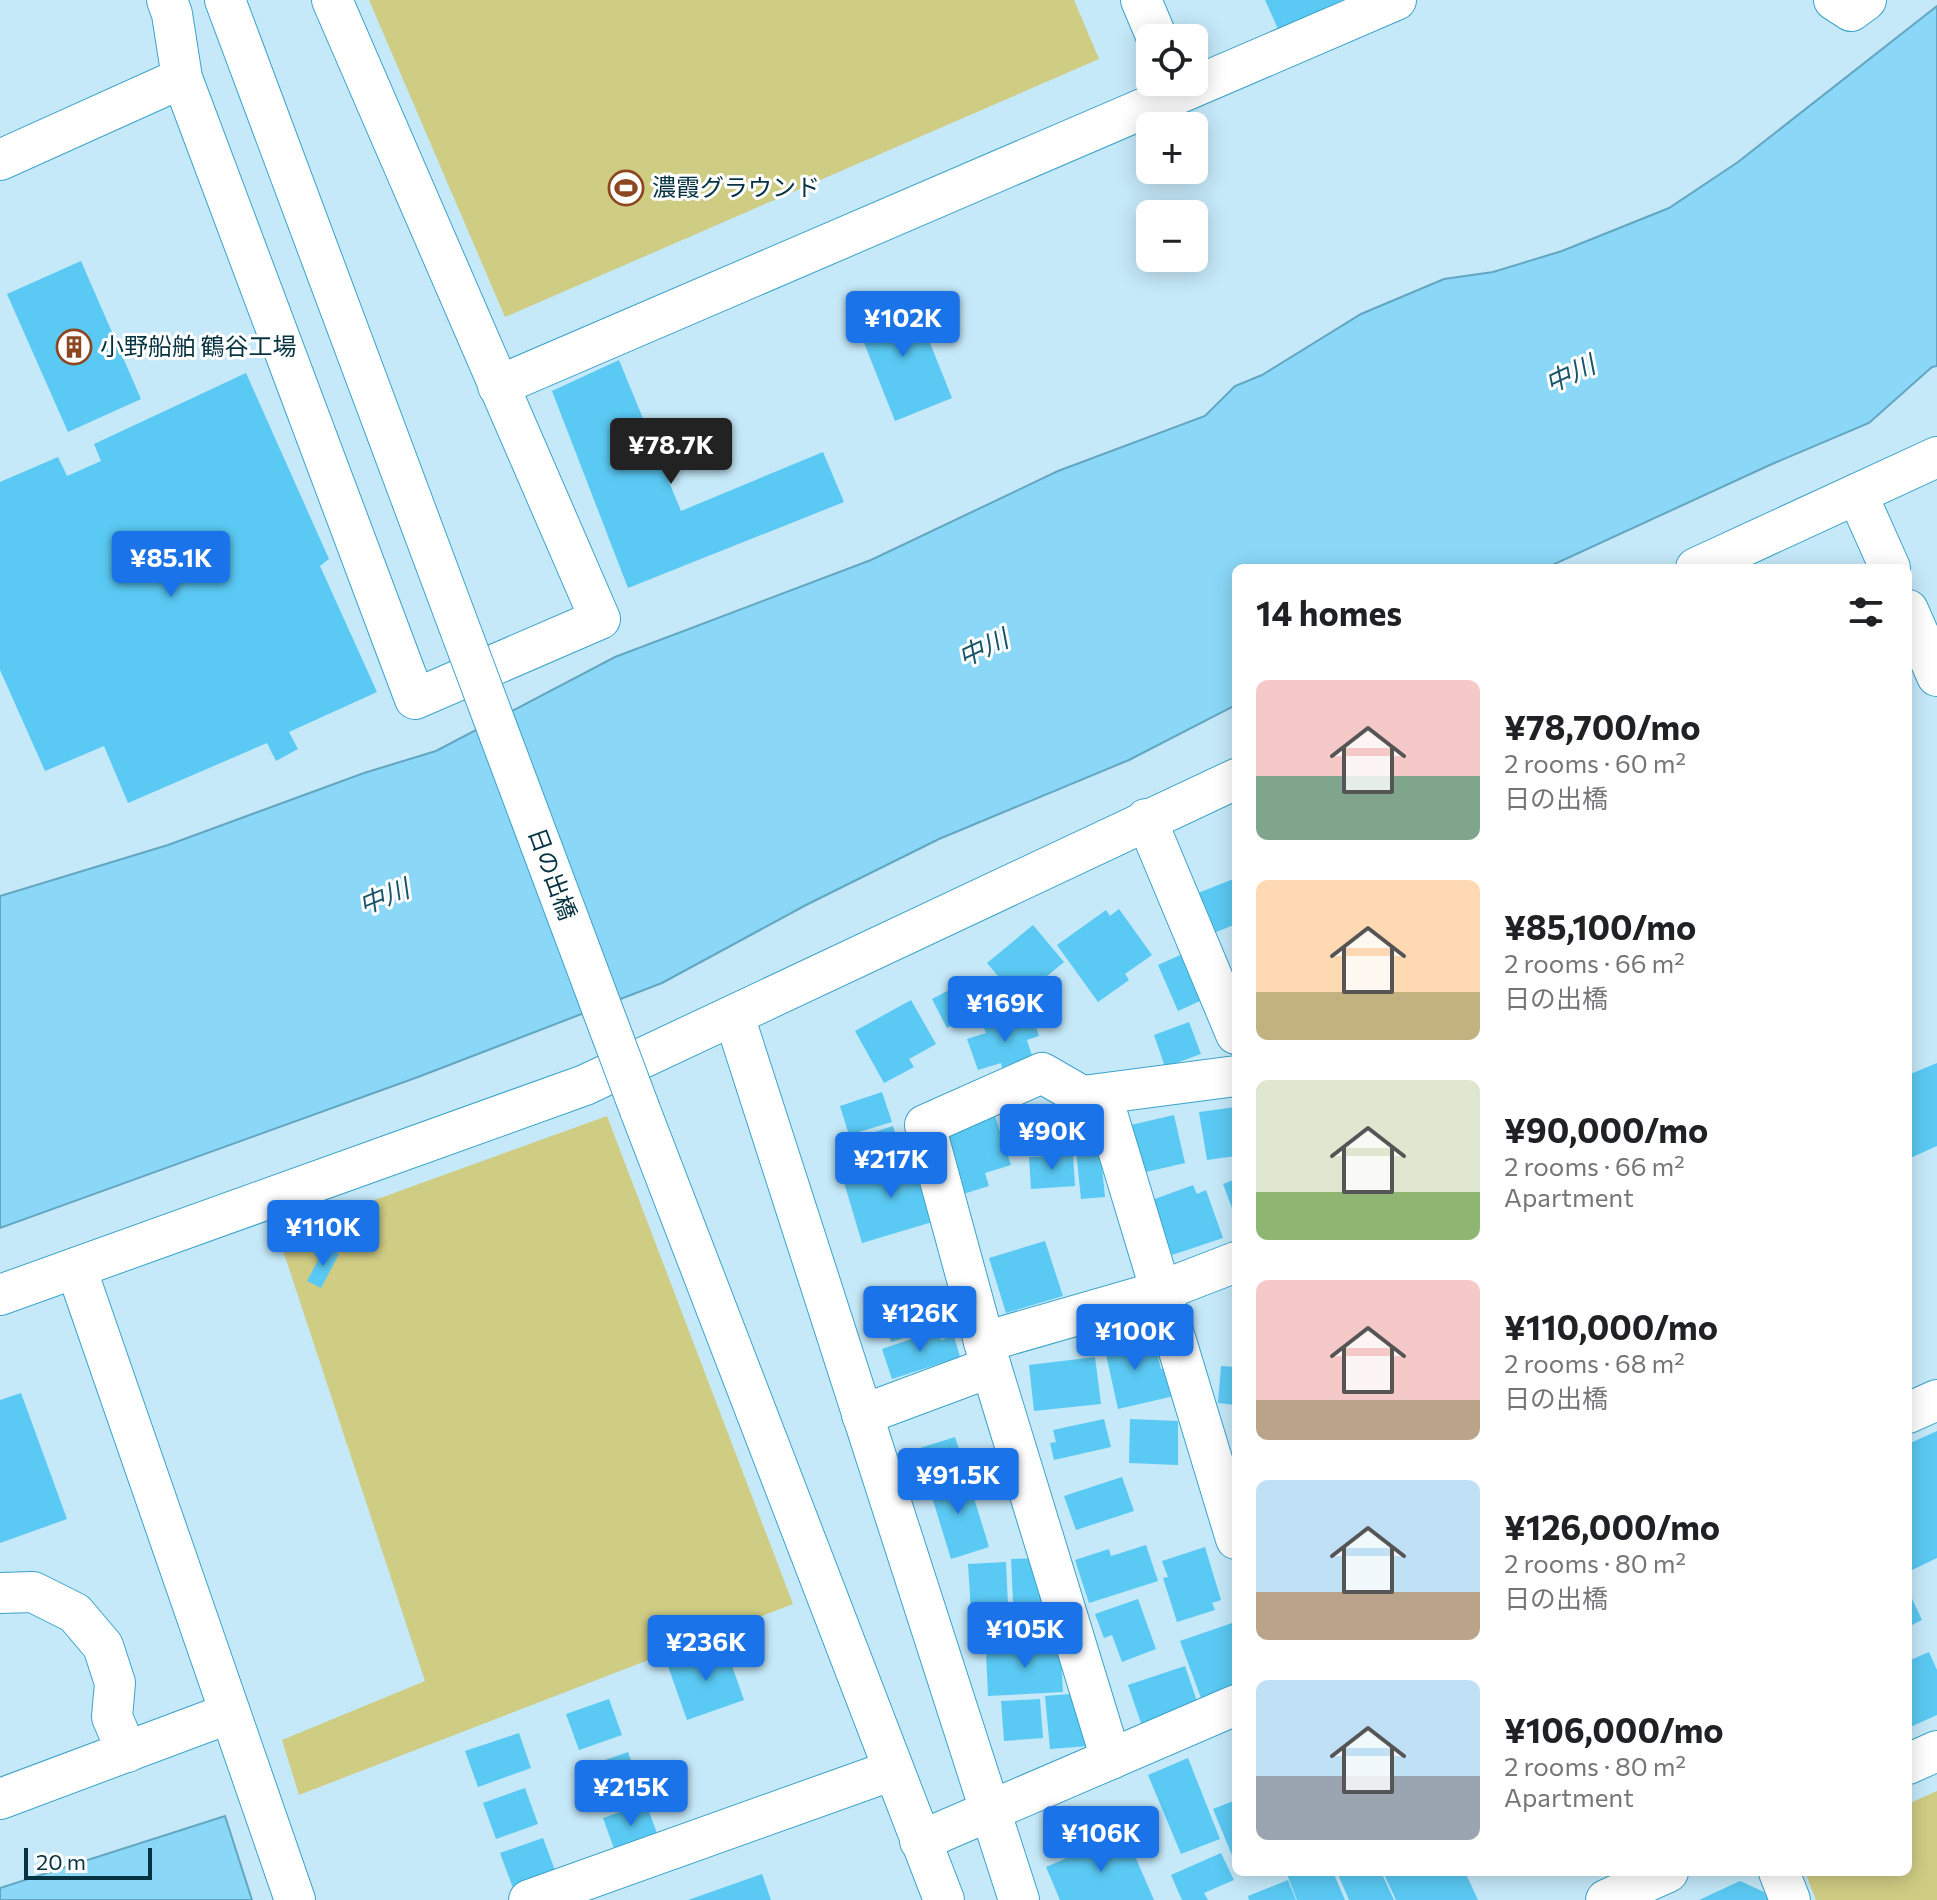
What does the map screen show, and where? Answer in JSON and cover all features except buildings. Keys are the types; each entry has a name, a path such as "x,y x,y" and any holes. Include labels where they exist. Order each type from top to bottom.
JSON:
{"street":[{"name":"日の出橋","path":"225,0 640,1110 944,1900"},
{"path":"175,5 182,78 415,699 600,619 332,0"},
{"path":"1141,0 1151,24"},
{"path":"1208,75 1396,0"},
{"path":"1834,0 1851,11 1866,0"},
{"path":"0,160 182,78"},
{"path":"498,386 1158,96"},
{"path":"1705,564 1937,457"},
{"path":"1857,494 1888,564"},
{"path":"1912,619 1937,676"},
{"path":"0,1295 585,1085 1232,781"},
{"path":"1146,819 1232,1024"},
{"path":"734,1016 988,1812 1019,1900"},
{"path":"1111,1759 987,1355 925,1125 1042,1073 1106,1110 1232,1526"},
{"path":"1083,1096 1232,1077"},
{"path":"862,1415 987,1355 1232,1264"},
{"path":"76,1268 295,1900"},
{"path":"1912,1411 1937,1400"},
{"path":"0,1593 33,1592 75,1613 103,1646 115,1683 112,1717 127,1752"},
{"path":"920,1841 1232,1707"},
{"path":"0,1799 230,1713"},
{"path":"1912,1762 1937,1751"},
{"path":"529,1900 893,1770"},
{"path":"1606,1900 1659,1876"},
{"path":"1781,1876 1790,1900"}],"shaded area":[{"name":"濃霞グラウンド","path":"369,0 1074,0 1099,59 505,317"},
{"path":"607,1116 793,1604 299,1795 282,1740 425,1681 278,1235"},
{"path":"1937,1791 1937,1900 1816,1900 1807,1876 1912,1876 1912,1802"}],"water":[{"name":"中川","path":"1937,6 1937,366 1932,367 1869,423 1555,564 1232,564 1232,707 1129,760 939,839 806,905 662,983 418,1077 0,1228 0,896 168,845 364,773 436,751 615,657 871,560 1058,471 1205,416 1235,386 1262,375 1361,314 1444,279 1493,272 1562,251 1669,208 1738,162"},
{"path":"225,1816 252,1900 0,1900 0,1888"}],"place":[{"name":"濃霞グラウンド","path":"626,188"},
{"name":"小野船舶 鶴谷工場","path":"74,347"}]}
